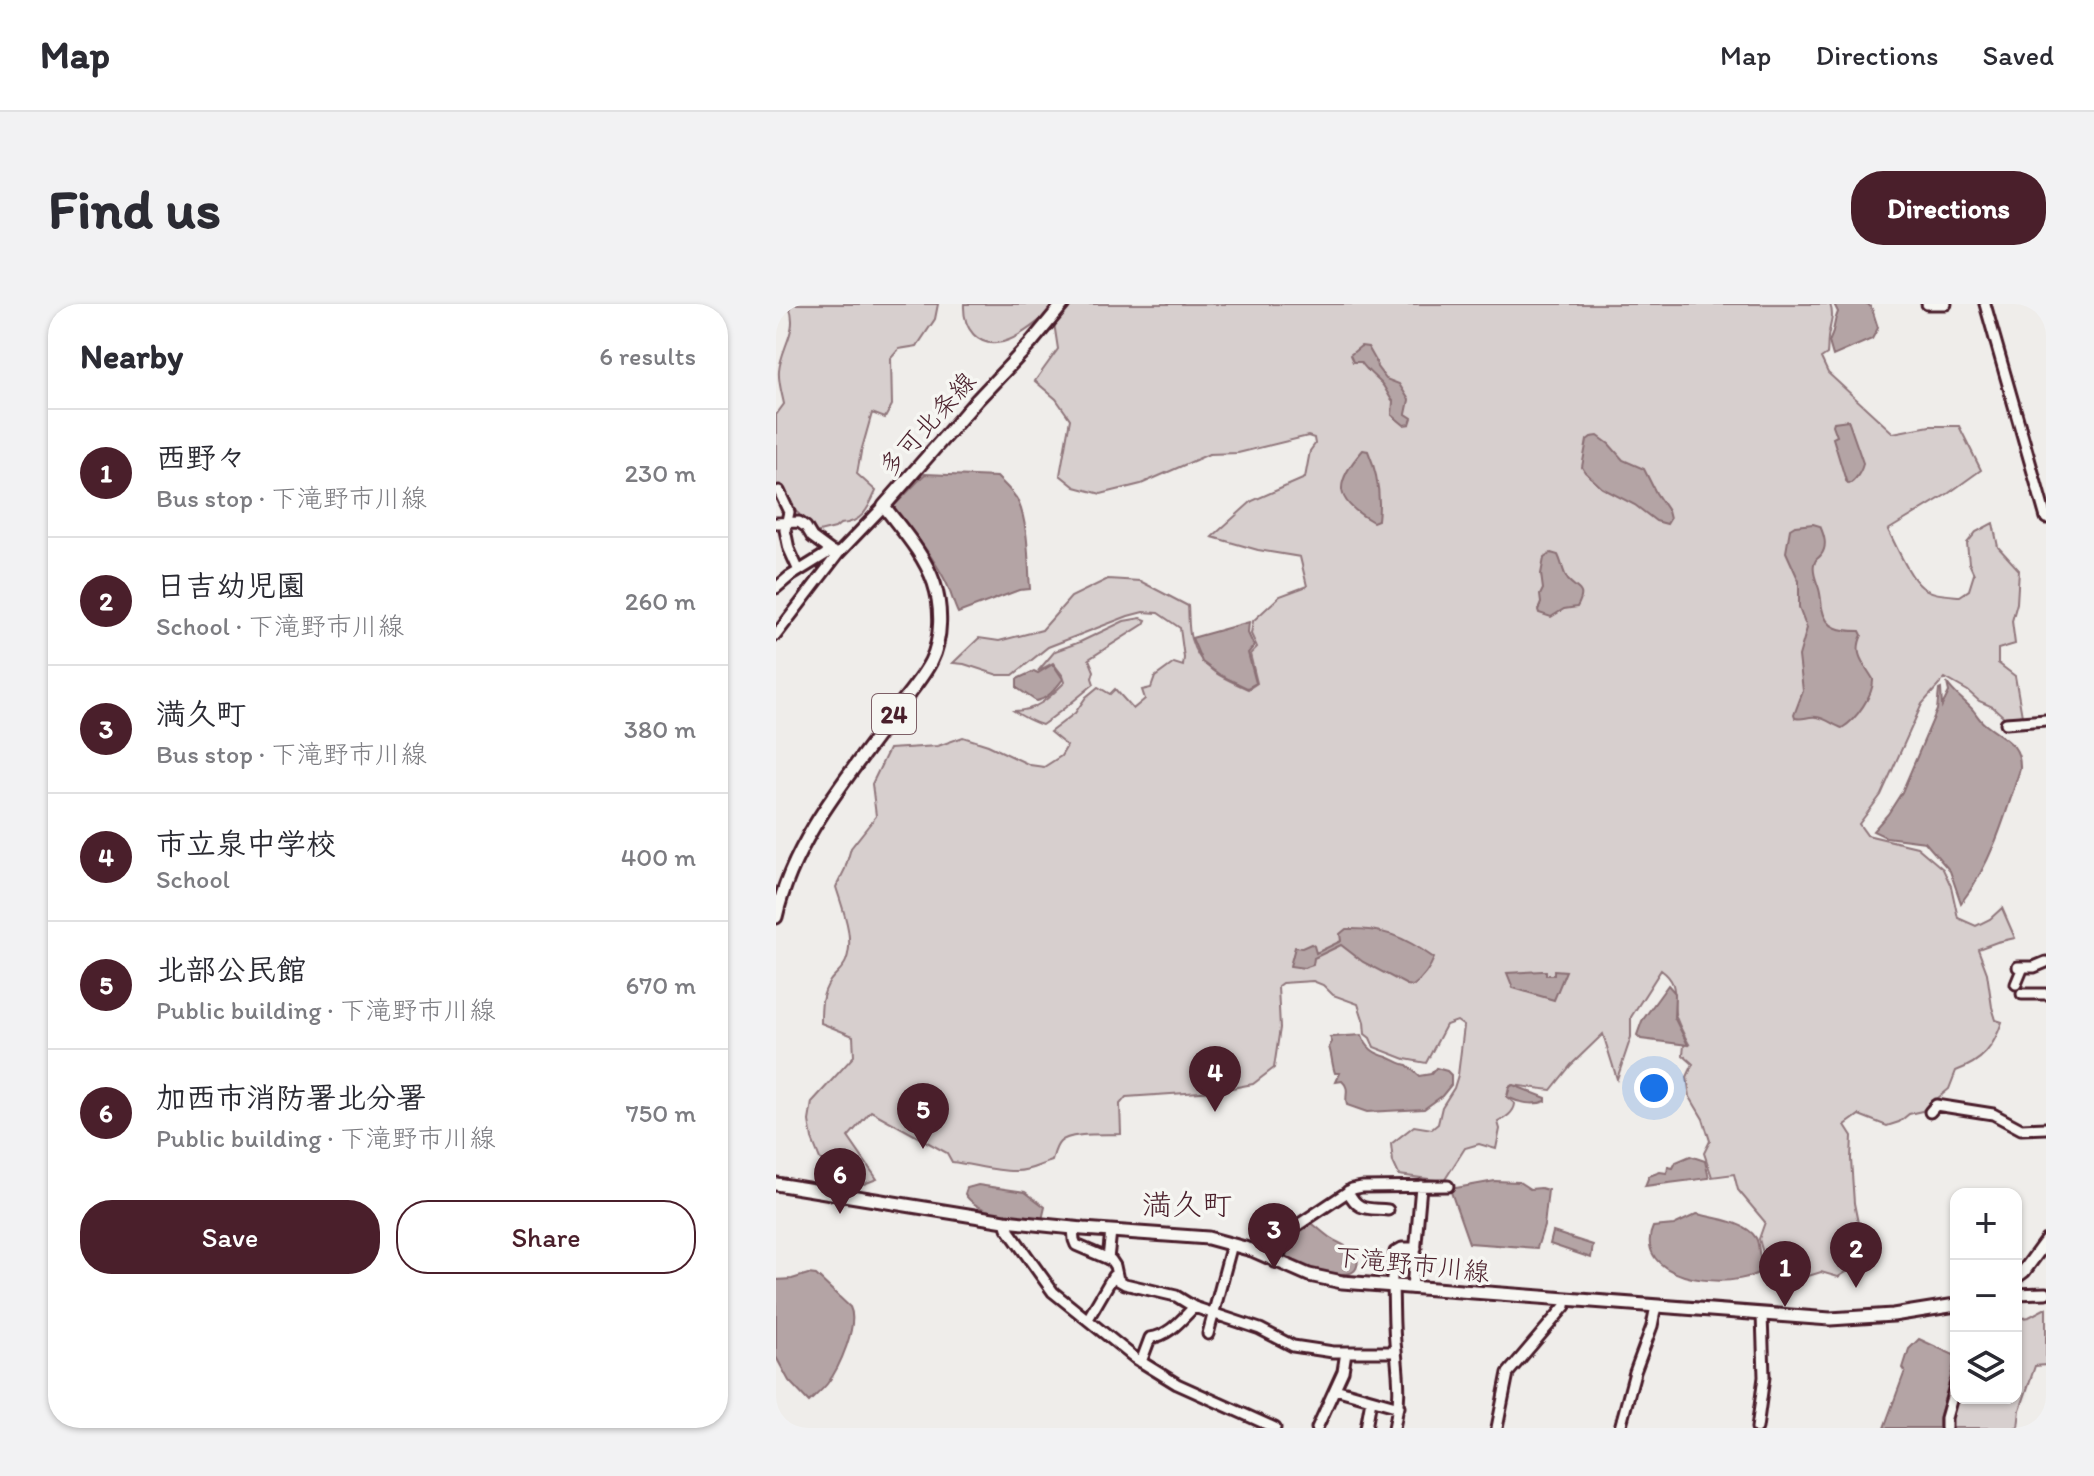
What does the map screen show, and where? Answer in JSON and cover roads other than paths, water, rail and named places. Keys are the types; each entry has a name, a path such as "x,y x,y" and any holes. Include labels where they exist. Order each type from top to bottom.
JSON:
{"main road":[{"name":"多可北条線","path":"776,917 782,890 817,821 914,687 931,660 937,643 940,619 934,583 924,561 884,506 1063,304"},
{"name":"下滝野市川線","path":"776,1184 1005,1221 1192,1235 1252,1250 1309,1275 1342,1282 1830,1319 1893,1315 1950,1306"},
{"path":"2022,1272 2046,1241"}],"street":[{"path":"1927,304 1946,304"},
{"path":"1985,304 2046,518"},
{"path":"779,491 789,512 785,530 799,571"},
{"path":"776,635 835,552 884,506"},
{"path":"776,523 799,522 812,537 835,552"},
{"path":"776,588 799,571 835,552"},
{"path":"776,617 786,623"},
{"path":"2006,723 2046,720"},
{"path":"2016,984 2020,967 2034,967 2046,962"},
{"path":"2022,994 2046,994"},
{"path":"1930,1112 1936,1105 1993,1114 2021,1129 2046,1128"},
{"path":"1412,1288 1421,1186"},
{"path":"1275,1262 1292,1229 1348,1191 1362,1187 1448,1186"},
{"path":"1348,1191 1355,1204 1362,1208 1388,1210"},
{"path":"1005,1221 1053,1292 1141,1362 1177,1384 1275,1428"},
{"path":"1073,1228 1076,1245 1108,1259 1115,1266 1118,1280 1125,1284 1176,1296 1194,1307 1260,1329 1293,1346 1346,1352 1396,1352"},
{"path":"1108,1259 1111,1231"},
{"path":"1208,1334 1232,1244"},
{"path":"1394,1428 1399,1407 1400,1377 1392,1287 1395,1252 1402,1248 1416,1248"},
{"path":"1088,1319 1116,1275"},
{"path":"2022,1294 2046,1293"},
{"path":"1497,1428 1508,1373 1565,1306 1566,1299"},
{"path":"1620,1428 1656,1306"},
{"path":"1141,1362 1150,1338 1169,1332 1194,1307"},
{"path":"1757,1428 1763,1386 1762,1314"},
{"path":"1317,1428 1343,1371 1346,1352"},
{"path":"1335,1389 1399,1407"},
{"path":"1366,1428 1371,1400"},
{"path":"1946,1428 1950,1404"}],"place":[{"name":"市立泉中学校","path":"1215,1112"},
{"name":"北部公民館","path":"923,1149"},
{"name":"加西市消防署北分署","path":"840,1214"},
{"name":"満久町","path":"1274,1269"},
{"name":"日吉幼児園","path":"1856,1288"},
{"name":"西野々","path":"1785,1307"}],"district":[{"name":"満久町","path":"1187,1204"}]}
